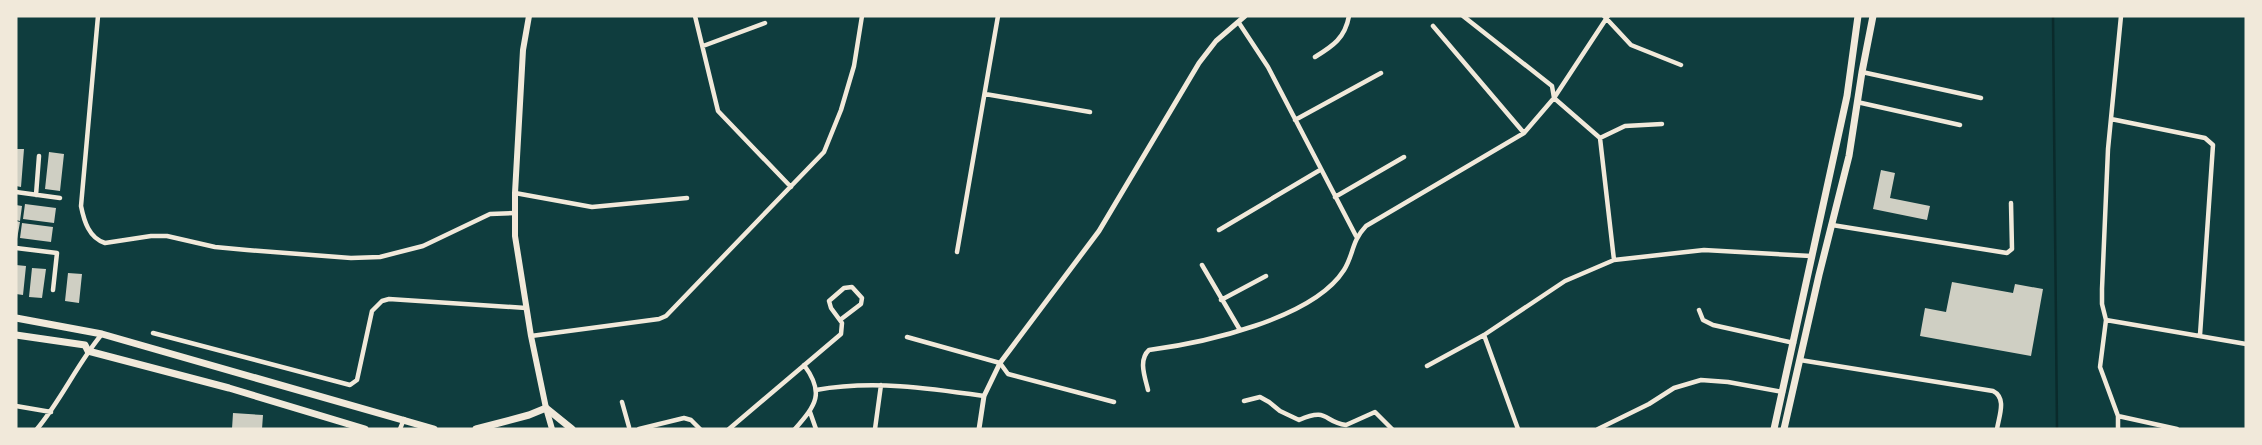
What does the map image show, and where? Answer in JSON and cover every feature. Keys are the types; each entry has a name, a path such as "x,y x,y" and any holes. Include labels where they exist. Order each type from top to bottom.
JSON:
{"main road":[{"path":"529,16 523,50 515,194 515,236 531,336 552,429"},
{"path":"1774,429 1847,96 1858,16"},
{"path":"1784,429 1849,156 1873,16"},
{"path":"16,318 102,334 434,429"},
{"path":"16,335 84,345 88,351 220,386 365,429"},
{"path":"476,429 529,415 546,408"},
{"path":"546,408 572,429"}],"street":[{"path":"98,16 81,206 83,217 93,238 97,241 105,243 151,236 167,236 215,247 352,258 380,257 423,246 490,214 515,213"},
{"path":"695,16 718,110 791,187"},
{"path":"531,336 662,318 826,149 854,66 862,16"},
{"path":"956,252 998,16"},
{"path":"979,429 984,396 1000,363 1099,231 1199,63 1216,40 1239,23 1245,16"},
{"path":"1315,57 1336,44 1342,36 1349,16"},
{"path":"1463,16 1552,86 1554,98 1600,138 1614,260"},
{"path":"2118,429 2118,416 2100,367 2106,320 2102,304 2102,289 2111,119 2121,16"},
{"path":"1148,390 1142,360 1144,354 1149,350 1206,341 1240,330 1285,314 1320,294 1344,270 1356,236 1366,226 1524,133 1554,98 1606,17 1631,45 1681,65"},
{"path":"703,46 765,23"},
{"path":"1239,23 1268,66 1294,120 1356,236"},
{"path":"1433,26 1524,133"},
{"path":"1862,72 1981,98"},
{"path":"1294,120 1381,73"},
{"path":"985,94 1090,112"},
{"path":"1857,102 1960,126"},
{"path":"2111,119 2205,138 2212,145 2200,335"},
{"path":"1600,138 1625,126 1662,124"},
{"path":"36,195 39,156"},
{"path":"1335,197 1404,157"},
{"path":"1219,230 1320,170"},
{"path":"16,192 60,198"},
{"path":"515,194 592,207 686,198"},
{"path":"1832,226 2007,253 2012,249 2011,203"},
{"path":"16,248 57,253 53,290"},
{"path":"1427,366 1484,335 1564,281 1614,260 1704,250 1811,256"},
{"path":"1202,265 1240,330"},
{"path":"1221,300 1266,276"},
{"path":"729,429 840,334 843,326 831,308 829,301 844,288 852,287 862,298 861,304 840,320"},
{"path":"153,333 337,382 353,384 358,380 372,311 382,301 389,299 526,308"},
{"path":"1699,310 1703,320 1713,325 1794,343"},
{"path":"2106,320 2246,344"},
{"path":"37,429 51,412 88,351 102,334"},
{"path":"1484,335 1518,429"},
{"path":"907,337 1000,363 1008,374 1114,402"},
{"path":"1800,360 1993,391 1999,395 2002,402 1997,429"},
{"path":"795,429 810,412 816,390 812,375 804,365"},
{"path":"1598,429 1649,404 1674,388 1694,382 1728,382 1783,392"},
{"path":"816,390 881,385 984,396"},
{"path":"875,429 881,385"},
{"path":"1244,401 1260,397 1280,411 1299,420 1314,413 1330,417 1346,425 1375,412 1392,429"},
{"path":"622,402 627,428 637,429 684,418 691,420 700,429"},
{"path":"16,406 51,412"},
{"path":"810,412 816,429"},
{"path":"2118,416 2177,429"},
{"path":"400,429 404,419"}],"building":[{"path":"16,149 24,149 21,187 16,186"},
{"path":"49,152 64,154 60,191 45,189"},
{"path":"1881,170 1895,173 1890,198 1930,206 1927,220 1873,209"},
{"path":"25,204 56,208 54,223 23,219"},
{"path":"16,205 22,206 20,221 16,220"},
{"path":"16,221 20,222 17,239 16,239"},
{"path":"22,223 53,227 51,242 20,238"},
{"path":"16,265 26,266 23,295 16,294"},
{"path":"32,268 46,269 42,298 29,297"},
{"path":"68,273 82,274 79,303 65,301"},
{"path":"1952,282 2013,293 2015,284 2043,289 2031,356 1920,336 1925,308 1946,312"},
{"path":"233,413 263,415 262,429 232,429"}],"waterway":[{"path":"2053,16 2057,429"}]}
